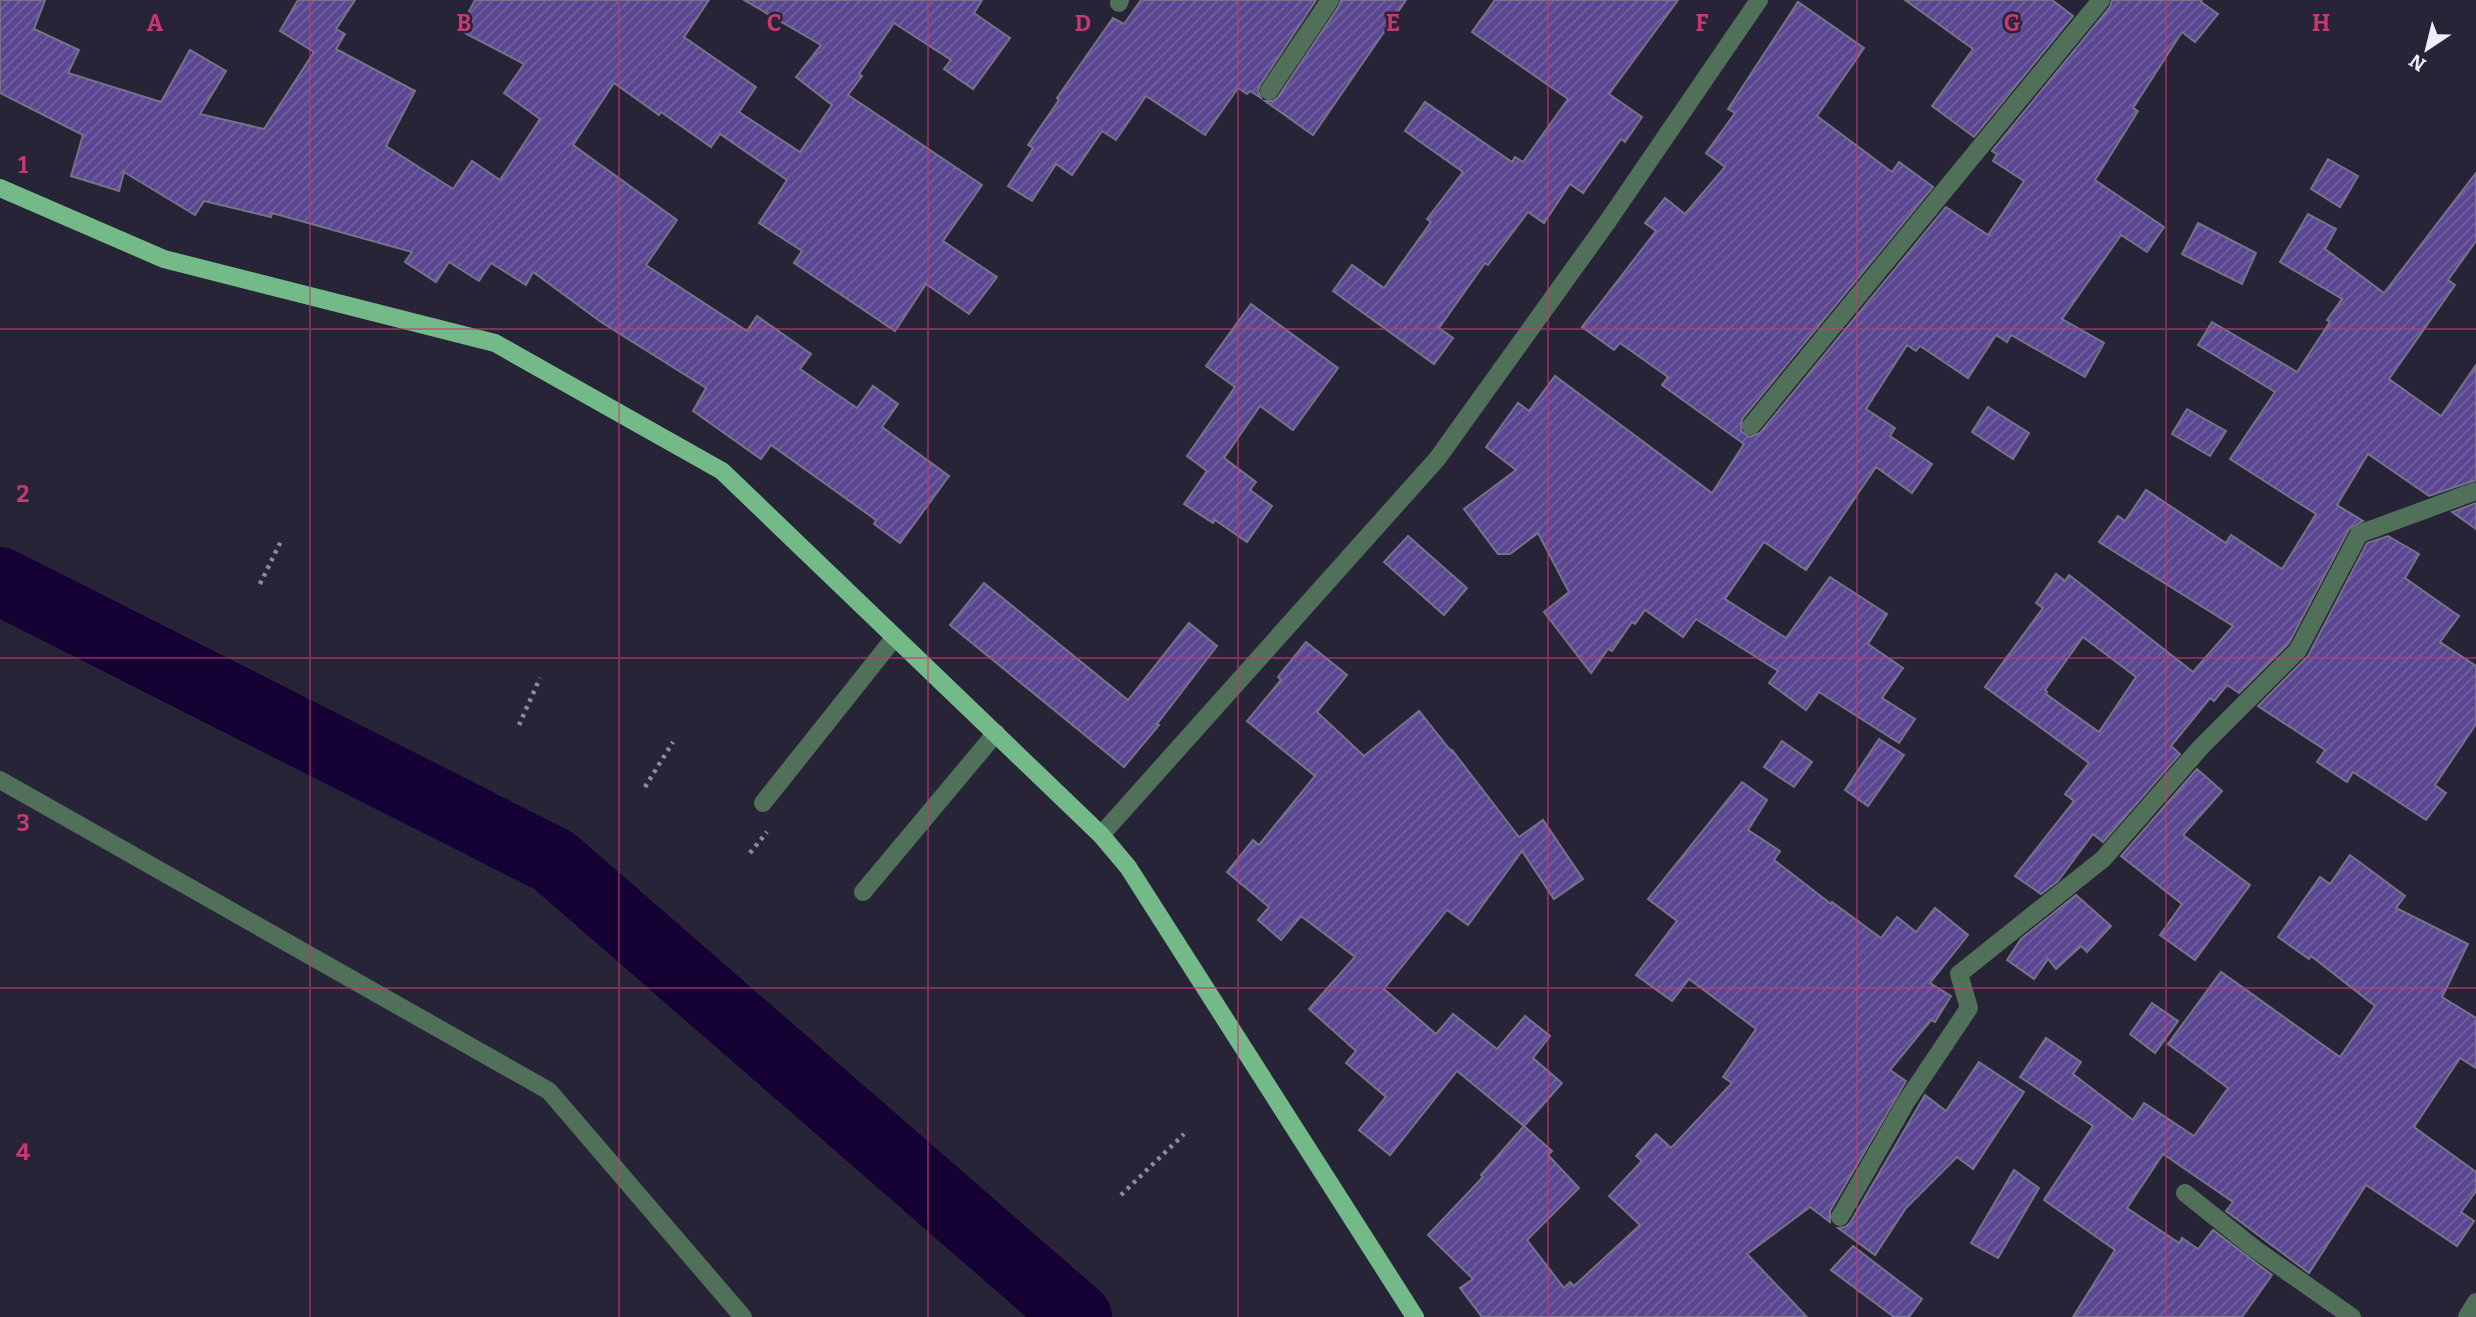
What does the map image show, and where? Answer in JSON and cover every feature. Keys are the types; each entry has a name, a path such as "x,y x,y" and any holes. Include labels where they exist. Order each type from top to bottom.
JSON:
{"main road":[{"path":"0,188 164,258 495,343 722,471 1101,835 1128,867 1415,1317"}],"street":[{"path":"1269,91 1330,0"},
{"path":"1101,835 1437,459 1608,221 1759,0"},
{"path":"1751,426 2101,0"},
{"path":"1840,1217 1906,1102 1969,1008 1959,974 2103,859 2200,747 2298,650 2359,534 2476,491"},
{"path":"763,803 895,637"},
{"path":"863,891 996,733"},
{"path":"0,780 549,1091 743,1317"},
{"path":"2185,1193 2255,1250 2352,1317"},
{"path":"2468,1317 2476,1302"}],"path":[{"path":"260,584 282,539"},
{"path":"519,725 540,678"},
{"path":"645,787 673,742"},
{"path":"750,853 771,827"},
{"path":"1121,1195 1184,1134"}],"building":[{"path":"0,0 45,0 34,29 79,50 68,73 161,102 190,50 226,71 200,114 264,129 314,52 280,31 298,0 355,0 336,29 345,34 336,49 415,91 386,146 453,189 472,161 500,180 540,119 504,93 524,64 459,30 475,0 709,0 684,37 756,87 739,112 800,152 832,105 796,77 821,45 744,0 982,0 974,13 1010,38 973,89 944,69 951,60 894,23 848,95 982,185 943,241 997,277 969,314 926,284 895,331 794,263 802,251 759,223 787,180 720,134 711,147 614,83 573,145 677,220 646,265 747,331 757,316 811,354 800,369 857,408 873,386 898,404 882,427 949,476 900,543 874,524 876,520 771,445 761,459 693,411 706,388 601,322 533,272 526,285 491,263 479,281 449,262 436,282 405,262 412,252 272,213 271,217 204,201 195,215 124,172 119,191 71,176 83,135 0,93"},
{"path":"1141,0 1316,0 1260,85 1258,91 1261,98 1238,88 1205,135 1146,96 1116,140 1102,131 1072,175 1056,164 1032,201 1008,186 1033,148 1028,145 1059,100 1057,98 1113,18 1124,24"},
{"path":"1341,0 1406,0 1313,135 1265,101 1273,101 1278,97"},
{"path":"1495,0 1678,0 1609,94 1642,117 1625,142 1621,139 1583,193 1570,184 1544,223 1528,212 1488,265 1485,263 1439,328 1453,338 1434,364 1333,291 1352,265 1384,288 1431,222 1427,219 1463,172 1405,131 1425,102 1512,162 1515,157 1523,162 1568,99 1472,32"},
{"path":"1905,0 2052,0 2073,16 1974,137 1932,106 1973,49"},
{"path":"2112,0 2202,0 2201,2 2218,14 2195,42 2182,32 2133,108 2138,111 2095,180 2164,227 2147,252 2121,235 2062,319 2104,343 2085,377 2011,335 2007,342 1996,335 1968,378 1920,346 1916,351 1907,345 1866,409 1895,428 1890,436 1932,464 1912,493 1876,467 1806,570 1764,542 1725,599 1786,638 1830,577 1887,614 1868,644 1903,668 1882,698 1915,719 1899,743 1819,692 1806,710 1769,683 1778,671 1696,619 1683,637 1645,610 1635,624 1632,622 1612,651 1608,649 1591,673 1544,612 1569,592 1538,533 1510,554 1498,554 1464,509 1516,470 1486,447 1518,403 1529,411 1555,376 1712,493 1744,444 1662,385 1668,377 1620,343 1614,350 1582,327 1656,231 1645,223 1665,198 1685,214 1725,167 1706,153 1735,113 1728,109 1798,2 1864,48 1817,116 1892,172 1899,162 1933,187 1742,419 1741,431 1750,437 1760,433 1946,207 1988,235 2024,181 1993,161 1997,154 1992,151 2110,7"},
{"path":"2328,159 2358,176 2340,207 2311,189"},
{"path":"2476,173 2476,241 2448,280 2455,285 2389,379 2441,416 2476,365 2476,480 2429,496 2368,454 2337,505 2363,521 2349,529 2289,643 2239,693 2227,685 2214,701 2210,698 2171,746 2180,754 2103,842 2093,834 2058,881 2041,894 2015,876 2074,801 2065,794 2089,763 1985,687 2043,608 2036,603 2056,574 2065,581 2069,575 2193,672 2233,626 2099,542 2118,516 2125,521 2146,490 2226,543 2231,535 2282,569 2316,514 2230,459 2275,392 2198,345 2212,322 2297,372 2342,299 2280,262 2308,214 2336,229 2325,249 2384,293","holes":["2083,637 2136,677 2099,732 2046,694 2045,690"]},
{"path":"2198,223 2256,253 2242,284 2182,254"},
{"path":"1251,304 1338,368 1293,430 1260,406 1224,458 1256,482 1250,490 1272,506 1247,542 1215,520 1213,523 1184,504 1207,471 1187,456 1235,387 1206,366"},
{"path":"1988,407 2029,433 2013,459 1972,432"},
{"path":"2187,409 2226,431 2210,456 2172,434"},
{"path":"2476,503 2476,529 2452,512"},
{"path":"1408,536 1467,588 1444,615 1384,562"},
{"path":"2388,536 2419,554 2405,578 2459,616 2440,642 2476,666 2476,724 2435,785 2446,793 2426,820 2353,772 2347,782 2317,762 2325,750 2258,706 2308,656 2367,543"},
{"path":"984,583 1128,700 1189,623 1217,646 1157,724 1159,725 1124,767 950,625"},
{"path":"1306,642 1347,675 1317,712 1364,756 1419,711 1519,837 1543,820 1583,879 1554,899 1522,851 1468,925 1447,910 1384,989 1436,1034 1453,1014 1497,1049 1525,1016 1550,1036 1533,1058 1562,1083 1524,1126 1457,1071 1390,1155 1359,1130 1386,1097 1346,1063 1356,1051 1309,1009 1355,957 1301,916 1281,940 1258,920 1269,907 1227,872 1253,840 1259,845 1315,776 1247,721 1281,680 1278,677"},
{"path":"1879,739 1904,755 1868,806 1845,790"},
{"path":"1782,741 1812,762 1794,787 1764,767"},
{"path":"2197,769 2222,791 2183,835 2250,885 2195,960 2160,935 2182,904 2121,856"},
{"path":"1742,782 1767,800 1748,830 1780,851 1774,860 1881,938 1897,917 1916,932 1935,908 1968,935 1930,983 1951,996 1935,1022 1931,1020 1890,1070 1906,1081 1830,1211 1830,1222 1810,1207 1747,1254 1807,1317 1482,1317 1460,1288 1473,1279 1428,1235 1483,1177 1481,1175 1524,1126 1552,1151 1548,1155 1579,1188 1527,1240 1564,1288 1570,1282 1574,1286 1640,1225 1609,1196 1642,1161 1636,1156 1656,1134 1671,1148 1732,1083 1723,1077 1756,1029 1689,979 1672,1001 1636,975 1677,921 1648,899"},
{"path":"2350,855 2405,896 2396,908 2468,944 2442,997 2476,1018 2476,1068 2460,1058 2414,1127 2476,1172 2476,1191 2461,1212 2474,1221 2457,1246 2366,1185 2309,1273 2226,1211 2233,1202 2163,1154 2127,1208 2179,1243 2182,1238 2198,1249 2213,1230 2272,1275 2242,1317 2073,1317 2115,1250 2044,1200 2093,1126 2020,1077 2046,1038 2081,1062 2073,1074 2133,1120 2144,1103 2194,1136 2228,1088 2168,1044 2221,972 2340,1057 2375,1006 2311,956 2309,959 2278,937 2320,877 2330,884"},
{"path":"2076,895 2111,926 2087,952 2081,946 2056,969 2048,959 2034,979 2007,960 2021,939"},
{"path":"2152,1003 2178,1021 2155,1053 2130,1034"},
{"path":"1979,1062 2024,1092 1973,1169 1957,1157 1906,1208 1875,1255 1838,1228 1850,1223 1925,1095 1946,1111"},
{"path":"2014,1170 2039,1188 1998,1258 1971,1243"},
{"path":"1853,1246 1922,1299 1909,1317 1894,1317 1831,1270"}],"waterway":[{"path":"0,581 554,861 1078,1317"}]}
